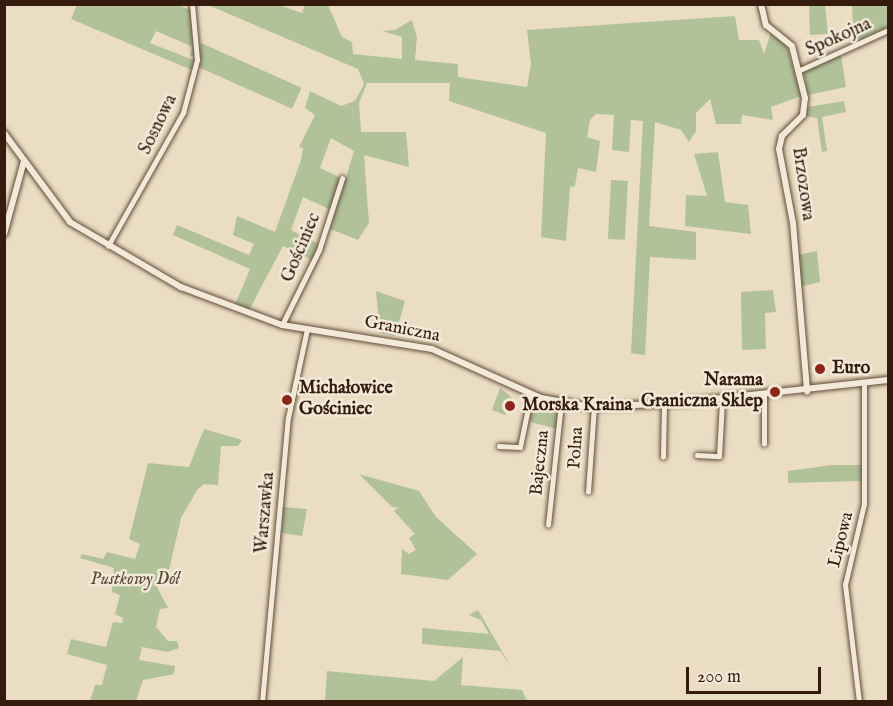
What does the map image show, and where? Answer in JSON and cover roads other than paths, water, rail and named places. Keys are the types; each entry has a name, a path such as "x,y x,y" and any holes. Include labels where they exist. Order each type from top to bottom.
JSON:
{"street":[{"name":"Sosnowa","path":"108,246 183,113 197,60 192,4"},
{"name":"Brzozowa","path":"761,4 766,25 792,46 800,70 803,115 782,136 779,149 793,223 807,391"},
{"name":"Spokojna","path":"800,70 888,30"},
{"name":"Graniczna","path":"4,133 70,222 182,287 282,325 432,350 531,394 561,403 594,407 722,400 888,380"},
{"path":"4,234 24,161"},
{"name":"Gościniec","path":"282,325 320,250 342,179"},
{"name":"Warszawka","path":"262,702 288,418 307,329"},
{"name":"Lipowa","path":"859,702 845,585 864,504 864,383"},
{"path":"499,446 520,447 531,394"},
{"path":"764,396 764,444"},
{"path":"698,455 719,456 722,400"},
{"name":"Bajeczna","path":"548,525 561,403"},
{"path":"663,457 664,404"},
{"name":"Polna","path":"588,492 594,407"}],"place":[{"name":"Euro","path":"820,369"},
{"name":"Narama Graniczna Sklep","path":"775,392"},
{"name":"Michałowice Gościniec","path":"287,400"},
{"name":"Morska Kraina","path":"510,406"}],"park label":[{"name":"Pustkowy Dół","path":"135,580"}]}
